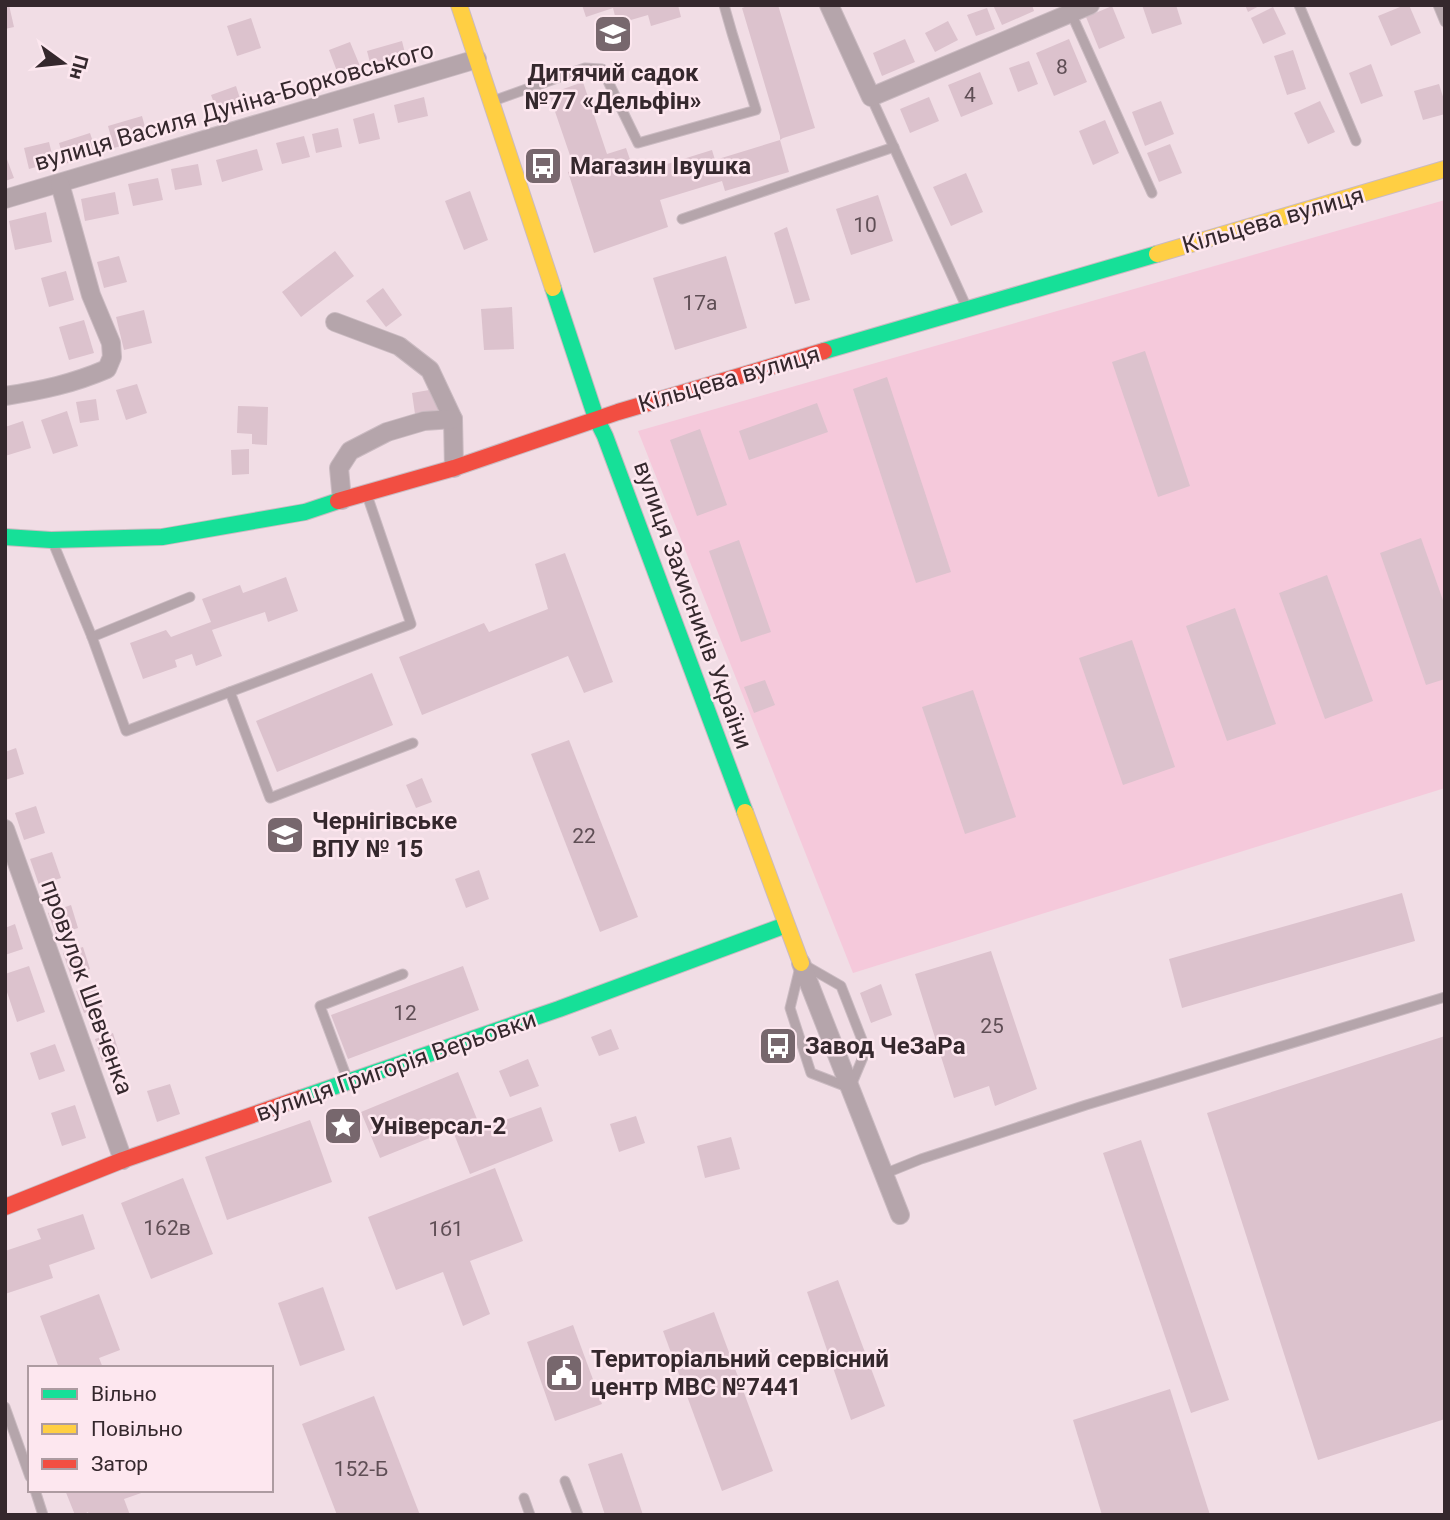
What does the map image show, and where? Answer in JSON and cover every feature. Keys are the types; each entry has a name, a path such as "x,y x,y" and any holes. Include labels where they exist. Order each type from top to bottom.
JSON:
{"street":[{"name":"вулиця Захисників України","path":"459,5 596,418 605,436 786,925 900,1215"},
{"path":"829,5 871,97 1090,5"},
{"name":"вулиця Василя Дуніна-Борковського","path":"5,199 477,60"},
{"name":"Кільцева вулиця","path":"5,537 51,540 162,537 305,512 454,468 596,418 1445,169"},
{"path":"5,396 82,380 107,369 112,357 111,343 91,295 60,184"},
{"path":"335,322 399,346 430,370 453,419 454,468"},
{"path":"342,500 339,468 350,451 387,432 424,421 453,419"},
{"name":"провулок Шевченка","path":"5,829 122,1160"},
{"name":"вулиця Григорія Верьовки","path":"5,1207 122,1160 559,1009 786,925"}],"lane":[{"path":"492,102 585,68 602,69 638,143 757,110 724,5"},
{"path":"1299,5 1356,141"},
{"path":"1438,5 1445,22"},
{"path":"1071,13 1152,193"},
{"path":"871,97 967,308"},
{"path":"682,219 894,146"},
{"path":"51,540 92,637 126,731 411,624 366,493"},
{"path":"92,637 190,597"},
{"path":"230,692 271,798 413,743"},
{"path":"801,963 841,986 866,1050 850,1088 811,1073 790,1008 801,963"},
{"path":"349,1083 320,1006 403,974"},
{"path":"884,1174 921,1159 1086,1105 1445,997"},
{"path":"5,1407 28,1471"},
{"path":"565,1481 578,1515"},
{"path":"35,1492 43,1515"},
{"path":"524,1498 530,1515"}],"shaded area":[{"path":"1445,200 1445,788 853,973 638,431"}],"building":[{"path":"5,5 9,5 14,27 5,29"},
{"path":"582,5 678,5 681,17 651,26 648,15 617,24 613,8 586,17"},
{"path":"750,5 778,5 815,128 780,140 742,8"},
{"path":"993,5 1032,5 1034,11 1002,25"},
{"path":"1142,5 1176,5 1182,24 1152,34"},
{"path":"1245,5 1261,5 1248,12"},
{"path":"1409,5 1421,33 1391,46 1378,16"},
{"path":"1112,6 1125,38 1099,49 1086,17"},
{"path":"1273,7 1286,34 1263,44 1251,18"},
{"path":"987,8 995,29 976,36 967,15"},
{"path":"251,18 261,48 237,56 227,26"},
{"path":"948,21 958,40 935,52 925,33"},
{"path":"905,39 915,62 882,76 873,53"},
{"path":"1069,39 1087,82 1054,96 1036,53"},
{"path":"402,41 407,61 372,70 367,51"},
{"path":"350,42 360,66 338,74 329,50"},
{"path":"1293,50 1306,89 1287,95 1274,56"},
{"path":"1029,61 1038,84 1018,92 1009,68"},
{"path":"1371,64 1383,96 1361,104 1349,73"},
{"path":"980,72 993,104 961,117 948,85"},
{"path":"583,82 607,154 626,148 635,174 712,150 715,160 780,140 789,172 725,191 722,181 660,200 668,227 594,253 568,172 575,170 549,94"},
{"path":"1439,84 1445,103 1445,114 1423,120 1414,91"},
{"path":"236,86 243,108 219,116 211,95"},
{"path":"424,97 428,116 398,123 394,105"},
{"path":"929,97 939,121 910,133 900,109"},
{"path":"1161,101 1174,134 1145,146 1132,112"},
{"path":"1320,101 1335,132 1308,144 1294,113"},
{"path":"374,113 380,139 359,144 353,119"},
{"path":"142,116 148,138 114,148 108,126"},
{"path":"1105,120 1119,153 1093,165 1079,131"},
{"path":"338,128 342,147 316,153 312,134"},
{"path":"90,133 97,154 65,164 59,143"},
{"path":"304,136 310,157 282,164 276,143"},
{"path":"49,142 54,162 29,169 24,148"},
{"path":"1170,144 1182,173 1159,182 1147,153"},
{"path":"257,149 263,170 222,182 216,160"},
{"path":"5,154 14,178 5,181"},
{"path":"198,164 202,185 175,190 171,169"},
{"path":"966,173 983,212 951,226 933,187"},
{"path":"158,178 163,200 133,206 128,184"},
{"path":"470,191 488,240 464,250 445,201"},
{"path":"115,192 119,214 85,221 81,199"},
{"path":"878,195 893,241 851,255 836,209"},
{"path":"46,212 52,242 15,250 9,221"},
{"path":"787,227 810,300 795,304 774,233"},
{"path":"335,251 354,276 301,317 282,292"},
{"path":"119,256 127,282 104,288 97,262"},
{"path":"726,256 747,328 675,350 653,278"},
{"path":"66,271 74,300 49,307 41,278"},
{"path":"383,288 402,315 386,327 366,301"},
{"path":"512,307 514,349 484,350 481,309"},
{"path":"144,310 152,343 124,350 116,317"},
{"path":"84,320 94,353 69,360 59,327"},
{"path":"1145,351 1190,486 1158,497 1112,362"},
{"path":"887,377 951,572 916,583 853,389"},
{"path":"137,384 147,413 126,420 116,390"},
{"path":"435,389 438,410 415,414 412,393"},
{"path":"96,399 99,420 80,423 76,402"},
{"path":"817,403 828,432 749,460 739,431"},
{"path":"238,406 268,407 267,445 252,444 252,434 237,433"},
{"path":"67,411 78,446 53,454 41,420"},
{"path":"23,421 31,448 5,456 5,427"},
{"path":"700,429 727,505 697,516 670,440"},
{"path":"249,449 249,474 232,475 231,450"},
{"path":"1421,538 1445,606 1445,679 1426,685 1380,553"},
{"path":"739,540 771,632 741,642 709,551"},
{"path":"565,553 613,682 584,693 568,656 422,715 399,657 484,623 489,632 548,609 535,564"},
{"path":"1327,575 1373,701 1325,719 1279,593"},
{"path":"286,577 298,611 268,622 265,612 212,630 222,656 196,666 192,654 175,660 177,667 143,679 130,643 166,630 171,637 211,622 202,599 240,585 243,593"},
{"path":"1235,608 1276,724 1227,741 1186,626"},
{"path":"1132,640 1175,767 1123,785 1079,658"},
{"path":"372,673 393,725 277,772 256,721"},
{"path":"765,680 775,705 754,713 744,687"},
{"path":"973,690 1016,817 965,834 922,707"},
{"path":"569,740 638,917 600,932 531,754"},
{"path":"16,748 24,774 5,780 5,752"},
{"path":"422,778 432,802 416,808 406,785"},
{"path":"36,806 45,833 24,840 15,813"},
{"path":"52,852 61,878 39,885 30,859"},
{"path":"479,870 489,899 466,908 455,879"},
{"path":"1402,893 1415,941 1182,1008 1169,959"},
{"path":"71,905 78,928 56,935 48,913"},
{"path":"15,924 23,949 5,955 5,928"},
{"path":"83,947 90,969 71,976 63,953"},
{"path":"991,951 1037,1089 995,1106 989,1086 954,1098 915,974"},
{"path":"29,966 45,1012 17,1022 5,986 5,974"},
{"path":"463,966 479,1010 348,1059 331,1015"},
{"path":"95,984 103,1007 84,1013 76,991"},
{"path":"881,984 892,1015 871,1023 860,993"},
{"path":"611,1029 619,1049 599,1056 591,1037"},
{"path":"113,1033 120,1056 102,1062 95,1039"},
{"path":"1445,1036 1445,1419 1318,1460 1207,1113"},
{"path":"55,1044 65,1071 39,1080 30,1053"},
{"path":"528,1059 539,1086 510,1097 499,1071"},
{"path":"458,1072 481,1129 541,1107 553,1141 470,1174 452,1129 380,1158 361,1112"},
{"path":"170,1084 180,1114 157,1122 147,1091"},
{"path":"75,1105 86,1138 62,1146 51,1113"},
{"path":"636,1116 645,1143 619,1152 610,1124"},
{"path":"310,1120 332,1182 227,1220 205,1157"},
{"path":"731,1137 740,1169 705,1178 697,1146"},
{"path":"1141,1140 1229,1400 1191,1413 1103,1153"},
{"path":"495,1168 523,1241 470,1261 490,1314 463,1326 443,1272 396,1290 368,1217"},
{"path":"183,1178 213,1254 151,1279 121,1203"},
{"path":"83,1214 95,1249 49,1265 53,1278 5,1294 5,1251 41,1239 37,1229"},
{"path":"838,1280 885,1406 851,1420 807,1292"},
{"path":"323,1287 345,1350 300,1366 278,1303"},
{"path":"99,1294 120,1350 99,1358 102,1366 58,1366 40,1316"},
{"path":"714,1312 773,1471 722,1491 663,1331"},
{"name":"Територіальний сервісний центр МВС №7441","path":"573,1325 602,1404 555,1421 527,1342"},
{"path":"1170,1389 1210,1515 1102,1515 1073,1420"},
{"path":"374,1396 420,1515 337,1515 302,1424"},
{"path":"622,1453 643,1515 605,1515 588,1464"},
{"path":"66,1492 144,1492 124,1499 130,1515 89,1515 88,1512 75,1515"}],"traffic: fast":[{"path":"824,351 1157,254"},
{"path":"553,288 596,418 745,812"},
{"path":"5,537 51,540 162,537 305,512 338,501"},
{"path":"301,1098 559,1009 786,925"}],"traffic: slow":[{"path":"459,5 553,288"},
{"path":"1157,254 1445,169"},
{"path":"745,812 801,963"}],"traffic: jam":[{"path":"338,501 454,468 618,412 824,351"},
{"path":"5,1207 123,1160 301,1098"}],"place":[{"name":"Дитячий садок №77 «Дельфін»","path":"613,34"},
{"name":"Магазин Івушка","path":"543,166"},
{"name":"Чернігівське ВПУ № 15","path":"285,835"},
{"name":"Завод ЧеЗаРа","path":"778,1046"},
{"name":"Універсал-2","path":"343,1126"},
{"name":"Територіальний сервісний центр МВС №7441","path":"564,1373"}]}
